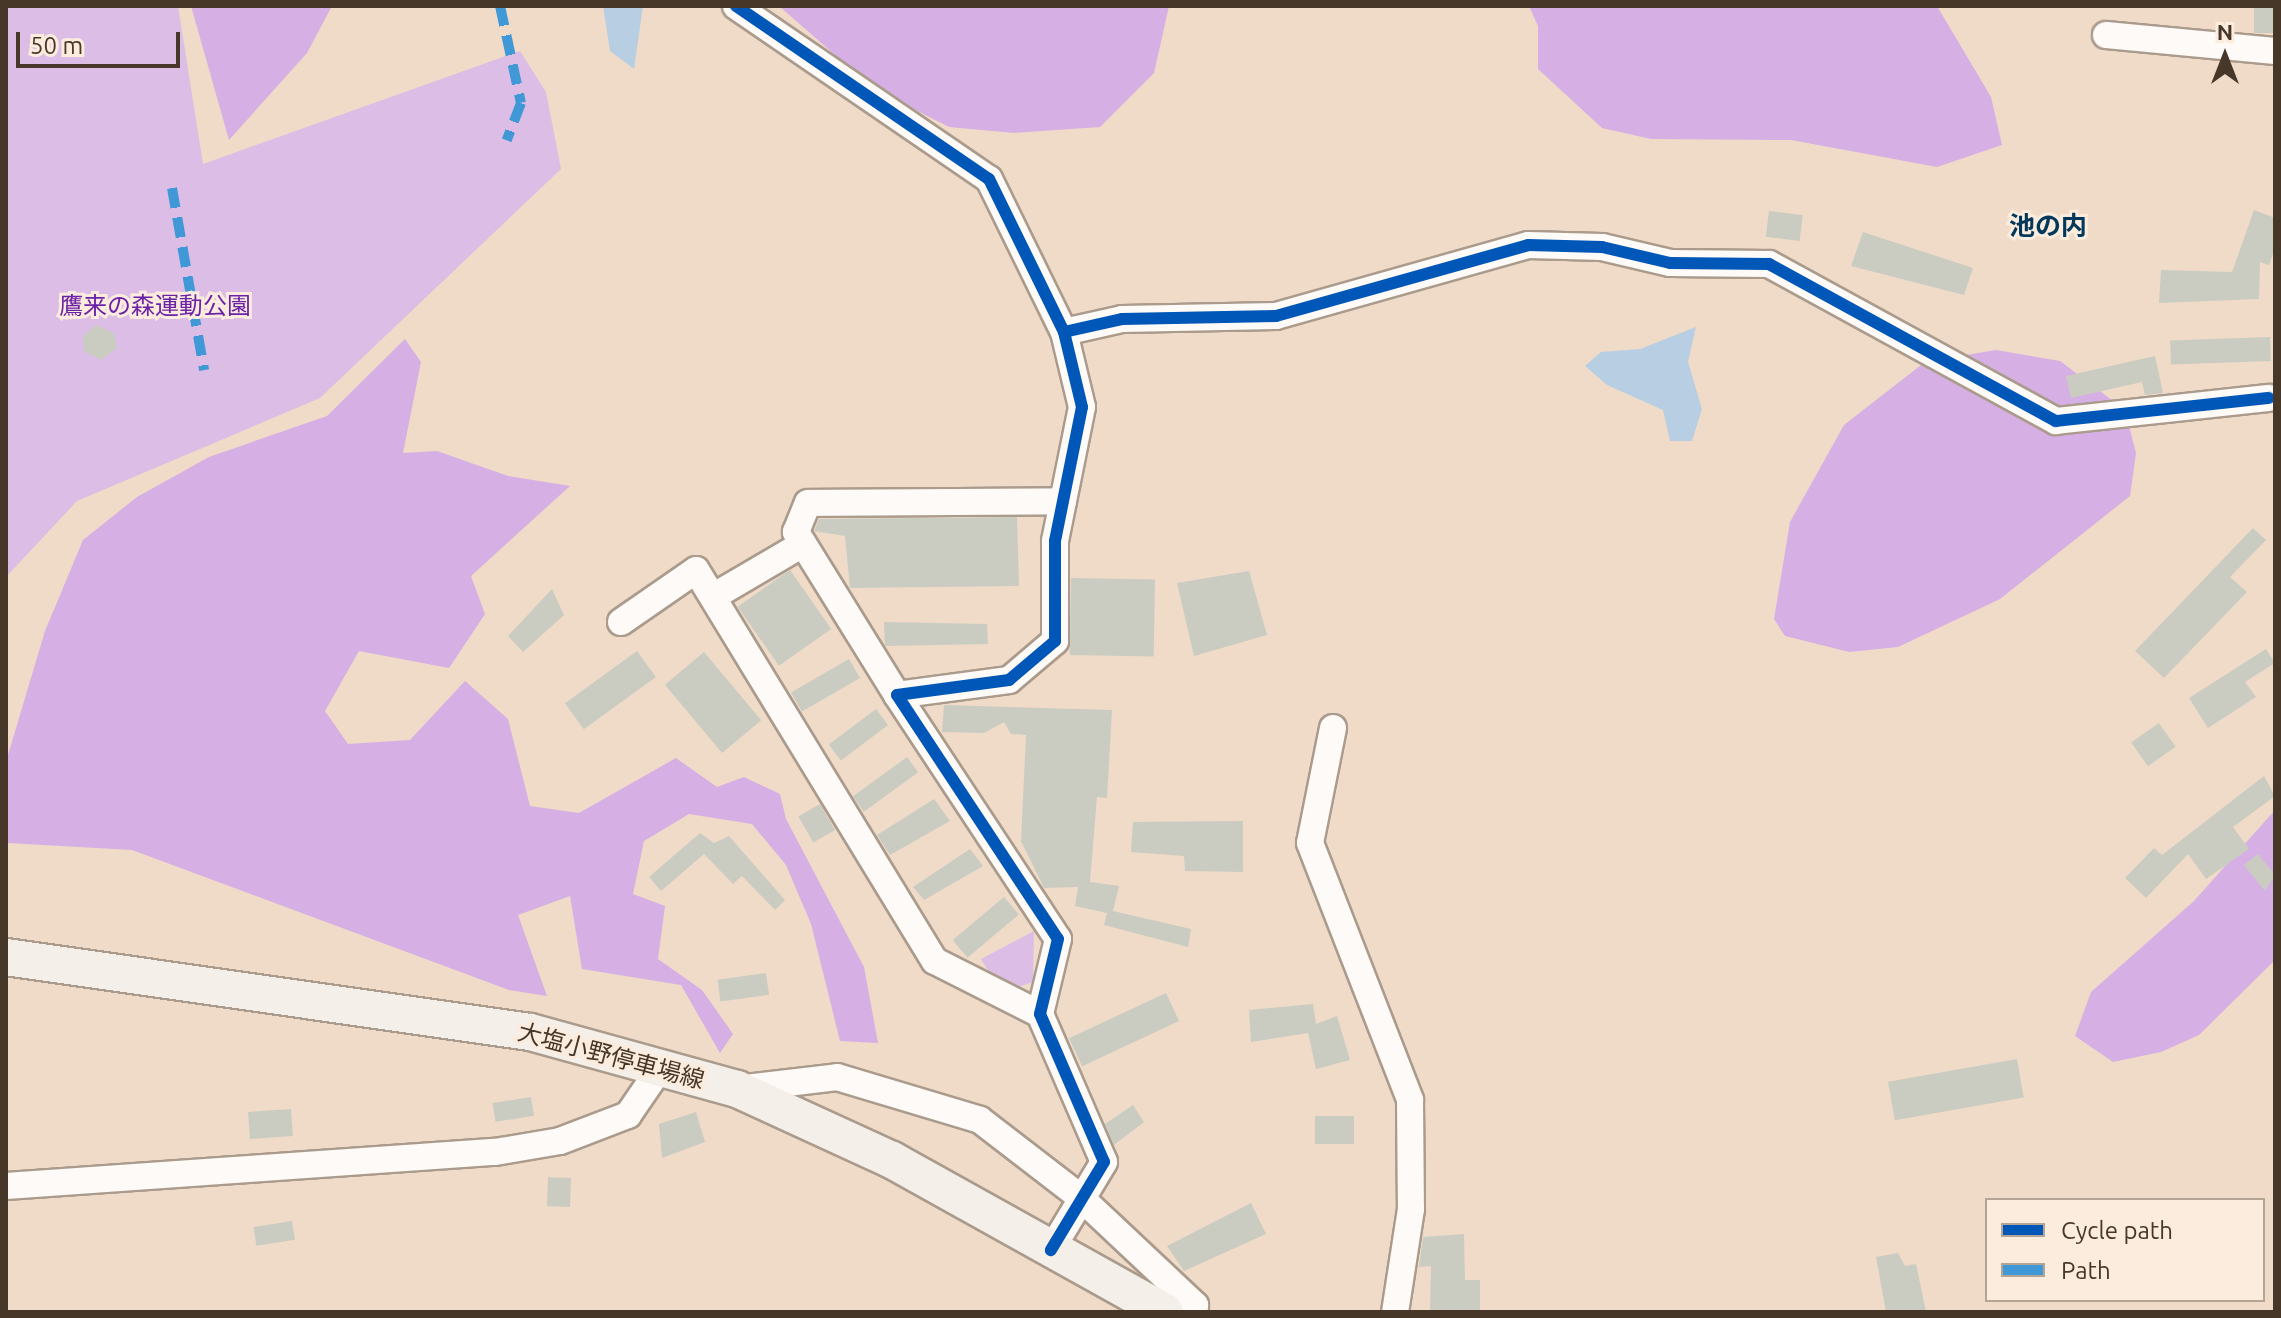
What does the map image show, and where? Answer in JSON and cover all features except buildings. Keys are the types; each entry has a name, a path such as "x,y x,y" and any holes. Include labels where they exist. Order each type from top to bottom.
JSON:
{"main road":[{"name":"大塩小野停車場線","path":"6,957 445,1016 661,1067 737,1089 892,1160 1165,1312"}],"street":[{"path":"736,6 989,179 1064,332 1082,407 1063,501 1055,641 1009,680 897,695"},
{"path":"2106,35 2275,51"},
{"path":"1064,332 1148,317 1276,316 1528,245 1602,247 1670,263 1769,264 2056,421 2273,396"},
{"path":"1051,1250 1080,1197 1104,1162 1040,1014 1058,939 897,695 796,532 808,503 1063,501"},
{"path":"716,595 803,544"},
{"path":"621,622 696,570 716,595 935,961 1040,1014"},
{"path":"1333,728 1310,843 1410,1100 1411,1209 1395,1312"},
{"path":"6,1186 508,1150 628,1115 661,1067"},
{"path":"737,1089 837,1077 980,1120 1080,1197 1195,1305 1194,1312"}],"green space":[{"name":"鷹来の森運動公園","path":"6,6 178,6 203,164 520,51 546,92 561,169 320,398 77,501 6,577"},
{"path":"1034,931 1033,982 1015,988 989,972 981,959"}],"shaded area":[{"path":"191,6 332,6 307,53 229,140"},
{"path":"779,6 1169,6 1154,73 1100,127 1014,133 949,127 874,89"},
{"path":"1529,6 1937,6 1991,97 2002,145 1937,167 1791,140 1651,139 1602,128 1538,69 1538,26"},
{"path":"405,339 421,362 403,453 437,451 508,476 570,486 471,576 485,614 449,668 359,651 325,711 348,744 410,740 465,681 508,719 530,806 579,813 676,758 717,787 744,777 780,794 786,819 864,967 878,1043 840,1041 811,924 786,865 752,824 689,814 644,841 633,894 665,906 658,959 702,990 733,1034 720,1053 681,985 582,969 570,896 518,915 547,996 509,990 132,850 8,843 8,755 45,631 83,540 137,497 209,457 327,416"},
{"path":"1996,350 2060,361 2125,410 2136,453 2130,496 2000,599 1898,647 1849,652 1785,636 1774,619 1790,522 1844,425 1925,362"},
{"path":"2275,810 2275,960 2199,1035 2161,1052 2113,1062 2075,1036 2091,992 2194,901"}],"water":[{"path":"603,6 643,6 634,69 610,51"},
{"path":"1696,327 1688,362 1702,409 1692,441 1670,441 1663,410 1607,385 1585,366 1601,352 1640,349"}],"marked path":[{"path":"500,6 521,103 507,140"},
{"path":"172,188 204,370"}],"cycle path":[{"path":"736,6 989,179 1064,332 1082,407 1055,541 1055,641 1009,680 897,695 1058,939 1040,1014 1104,1162 1051,1250"},
{"path":"1064,332 1122,319 1276,316 1528,245 1602,247 1670,263 1769,264 2056,421 2269,398"}],"district":[{"name":"池の内","path":"2048,226"}]}
